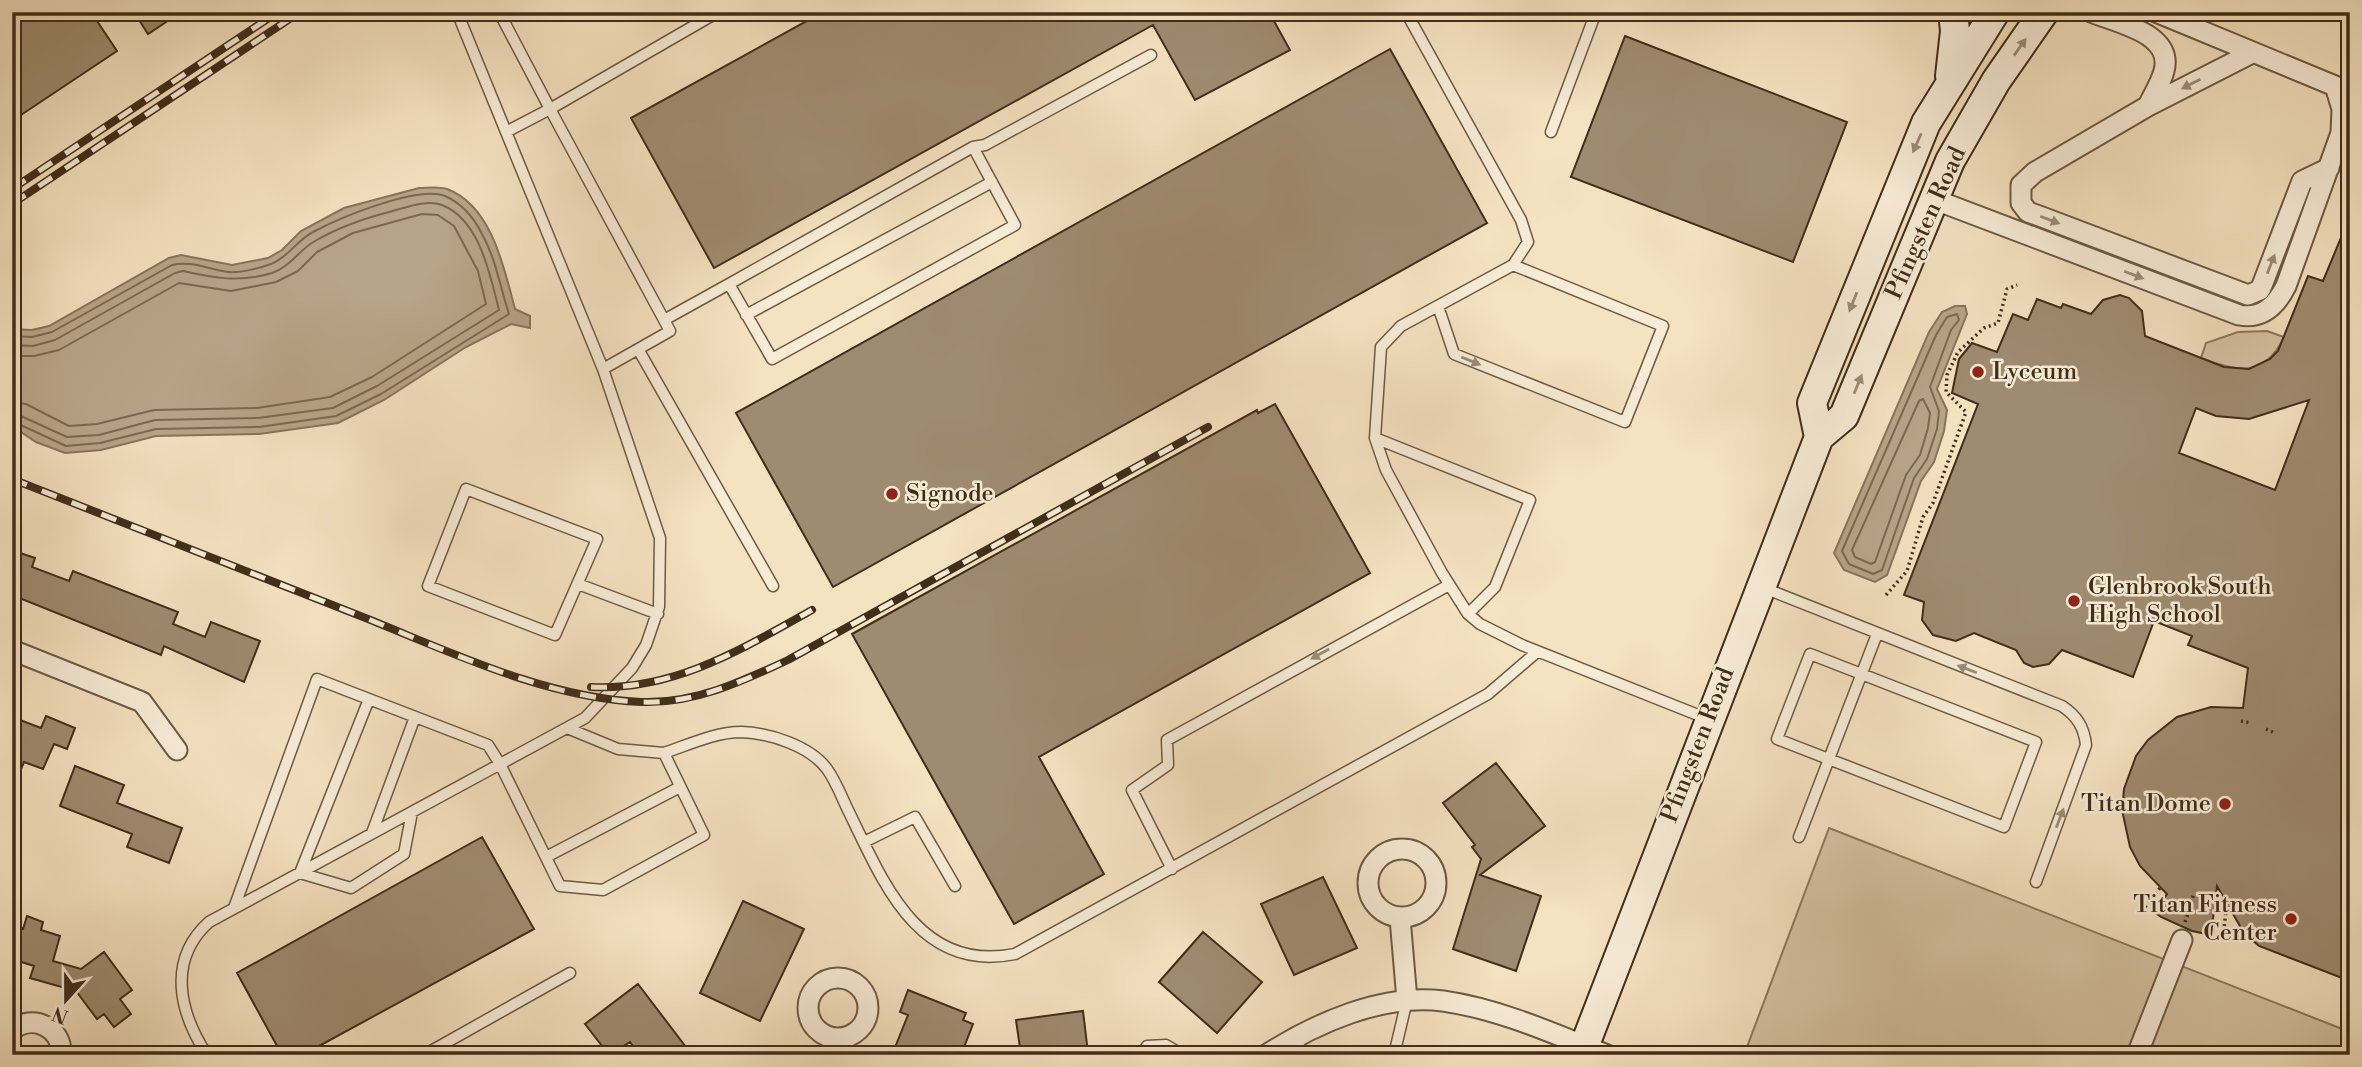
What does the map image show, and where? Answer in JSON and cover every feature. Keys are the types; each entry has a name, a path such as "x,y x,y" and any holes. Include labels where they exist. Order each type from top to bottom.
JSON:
{"main road":[{"path":"1950,83 1955,31 1953,12"},
{"name":"Pfingsten Road","path":"1819,437 1812,403 1902,177 1926,123 1994,12"},
{"name":"Pfingsten Road","path":"1591,1052 1708,719 1819,437 1844,416 1933,199 1990,91 2045,12"}],"street":[{"path":"2091,12 2154,38 2164,52 2165,70 2148,106"},
{"path":"1933,199 2251,317 2273,307 2281,297 2344,121 2342,89 2156,12"},
{"path":"2252,53 2148,106 2027,178 2019,194 2021,203 2028,212 2248,295 2260,290 2302,181 2329,168"},
{"path":"12,650 142,702 177,750"},
{"path":"1400,918 1407,1000"},
{"path":"2137,1055 2184,931"},
{"path":"1266,1055 1294,1037 1361,1011 1407,1000 1443,1001 1488,1011 1591,1052"},
{"path":"12,1030 25,1023 45,1026 59,1039 61,1055"}],"lane":[{"path":"207,1055 192,1028 181,982 183,960 193,936 209,922 234,908 585,718 632,668 646,645 658,614 660,538 603,369 457,12"},
{"path":"499,12 670,331 603,369"},
{"path":"506,132 719,12"},
{"path":"1406,12 1521,220 1528,242 1513,265 1401,326 1381,348 1376,438 1386,470 1449,585 1468,614 1479,624 1538,652 1708,719"},
{"path":"1551,132 1596,12"},
{"path":"664,320 973,148 985,145 1151,55"},
{"path":"729,284 772,359 1014,225 973,148"},
{"path":"746,315 992,182"},
{"path":"1438,306 1454,354 1625,422 1663,326 1513,265"},
{"path":"638,349 773,586"},
{"path":"1376,438 1530,500 1495,587 1468,614"},
{"path":"466,489 597,539 578,584 555,635 428,586 466,489"},
{"path":"578,584 658,614"},
{"path":"1172,869 1132,790 1168,765 1167,740 1449,585"},
{"path":"1760,587 2062,706 2081,723 2086,745 2036,881"},
{"path":"1799,837 1877,634"},
{"path":"567,728 618,749 664,753 704,739 740,732 769,737 803,748 827,769 890,894 931,939 960,955 991,959 1015,954 1488,694 1538,652"},
{"path":"1810,654 2036,742 2004,827 1829,759 1777,739 1810,654"},
{"path":"234,908 317,679 488,746 500,764 560,886 603,890 704,835 664,753"},
{"path":"300,873 369,699"},
{"path":"372,833 415,717"},
{"path":"546,857 680,787"},
{"path":"300,873 351,888 404,854 412,812"},
{"path":"864,842 915,817 955,886"},
{"path":"424,1055 570,972"},
{"path":"1394,1055 1407,1000"},
{"path":"1294,1037 1303,1055"},
{"path":"1141,1055 1147,1046 1167,1045 1183,1055"}],"path":[{"path":"1886,595 1907,570 1923,517 1933,503 1966,412 1946,392 1952,362 1984,328 1998,323 2007,289 2017,285"},
{"path":"2241,721 2251,723"},
{"path":"2266,729 2275,733"},
{"path":"2145,907 2160,888"},
{"path":"2184,931 2194,893"},
{"path":"2223,937 2226,911"}],"shaded area":[{"path":"2267,331 2284,337 2268,360 2259,365 2238,368 2201,358 2206,343 2238,332"},
{"path":"1829,828 2350,1032 2350,1055 1744,1055"}],"water":[{"path":"419,188 447,189 462,197 475,209 501,257 515,309 530,316 530,328 511,324 466,347 384,400 338,423 259,434 156,436 101,450 65,453 36,442 12,426 12,329 32,330 49,326 169,258 181,255 232,265 268,258 282,250 301,231 344,208"},
{"path":"1955,306 1965,306 1967,314 1937,389 1947,410 1944,431 1934,462 1921,481 1887,575 1875,582 1844,570 1834,553 1929,332 1942,312"}],"building":[{"path":"12,12 91,12 117,51 12,121"},
{"path":"134,12 181,12 148,34"},
{"path":"823,12 1193,12 1198,20 1212,12 1269,12 1290,50 1195,100 1153,25 714,268 631,118"},
{"path":"1625,36 1847,122 1793,262 1571,177"},
{"path":"1390,49 1487,223 833,587 736,413"},
{"name":"Glenbrook South High School","path":"2350,216 2350,981 2259,946 2244,933 2217,886 2211,935 2192,931 2161,917 2154,912 2167,894 2140,866 2130,847 2122,810 2124,789 2136,756 2148,740 2177,717 2211,707 2243,708 2248,668 2188,645 2192,636 2154,621 2133,677 2062,650 2049,664 2033,667 2024,663 2016,650 1974,633 1956,641 1933,635 1922,620 1924,602 1904,595 1978,404 1952,393 1959,359 1972,343 1997,352 2013,314 2028,320 2037,299 2061,308 2063,304 2091,314 2103,300 2120,295 2129,298 2142,311 2145,336 2224,367 2249,369 2270,359 2278,351 2308,276 2323,281","holes":["2309,400 2275,490 2179,453 2196,408 2216,416 2249,419"]},
{"path":"1275,404 1370,573 1039,757 1104,874 1014,924 852,634 1257,410 1258,413"},
{"path":"20,553 35,558 32,567 69,581 73,571 178,612 173,624 205,637 211,622 260,641 244,682 164,646 161,655 12,595 12,557 18,559"},
{"path":"46,716 75,728 67,749 54,744 43,769 24,762 12,790 12,717 41,728"},
{"path":"1496,763 1545,826 1480,875 1541,896 1516,971 1453,949 1481,859 1472,847 1475,845 1443,803"},
{"path":"75,766 124,785 117,803 182,828 169,863 127,847 132,834 60,806"},
{"path":"482,837 534,929 319,1046 300,1055 282,1055 237,973"},
{"path":"1323,877 1357,948 1294,975 1261,904"},
{"path":"743,901 804,929 760,1021 700,993"},
{"path":"27,916 43,922 41,930 60,936 53,961 81,969 104,952 132,990 120,999 131,1014 114,1027 104,1014 97,1019 76,991 30,978 34,966 12,959 12,925 23,929"},
{"path":"1203,932 1262,982 1217,1033 1159,982"},
{"path":"638,984 692,1055 640,1055 630,1042 609,1055 585,1024"},
{"path":"908,990 966,1013 963,1020 973,1024 961,1055 892,1055 908,1015 900,1012"},
{"path":"1083,1011 1088,1053 1021,1055 1016,1020"}],"railway":[{"path":"12,189 278,12"},
{"path":"12,204 300,12"},
{"path":"12,479 499,671 534,683 605,699 661,702 717,690 788,660 1208,427"},
{"path":"591,687 651,682 679,675 733,653 812,610"}],"place":[{"name":"Lyceum","path":"1978,372"},
{"name":"Signode","path":"892,494"},
{"name":"Glenbrook South High School","path":"2074,601"},
{"name":"Titan Dome","path":"2225,804"},
{"name":"Titan Fitness Center","path":"2291,919"}]}
